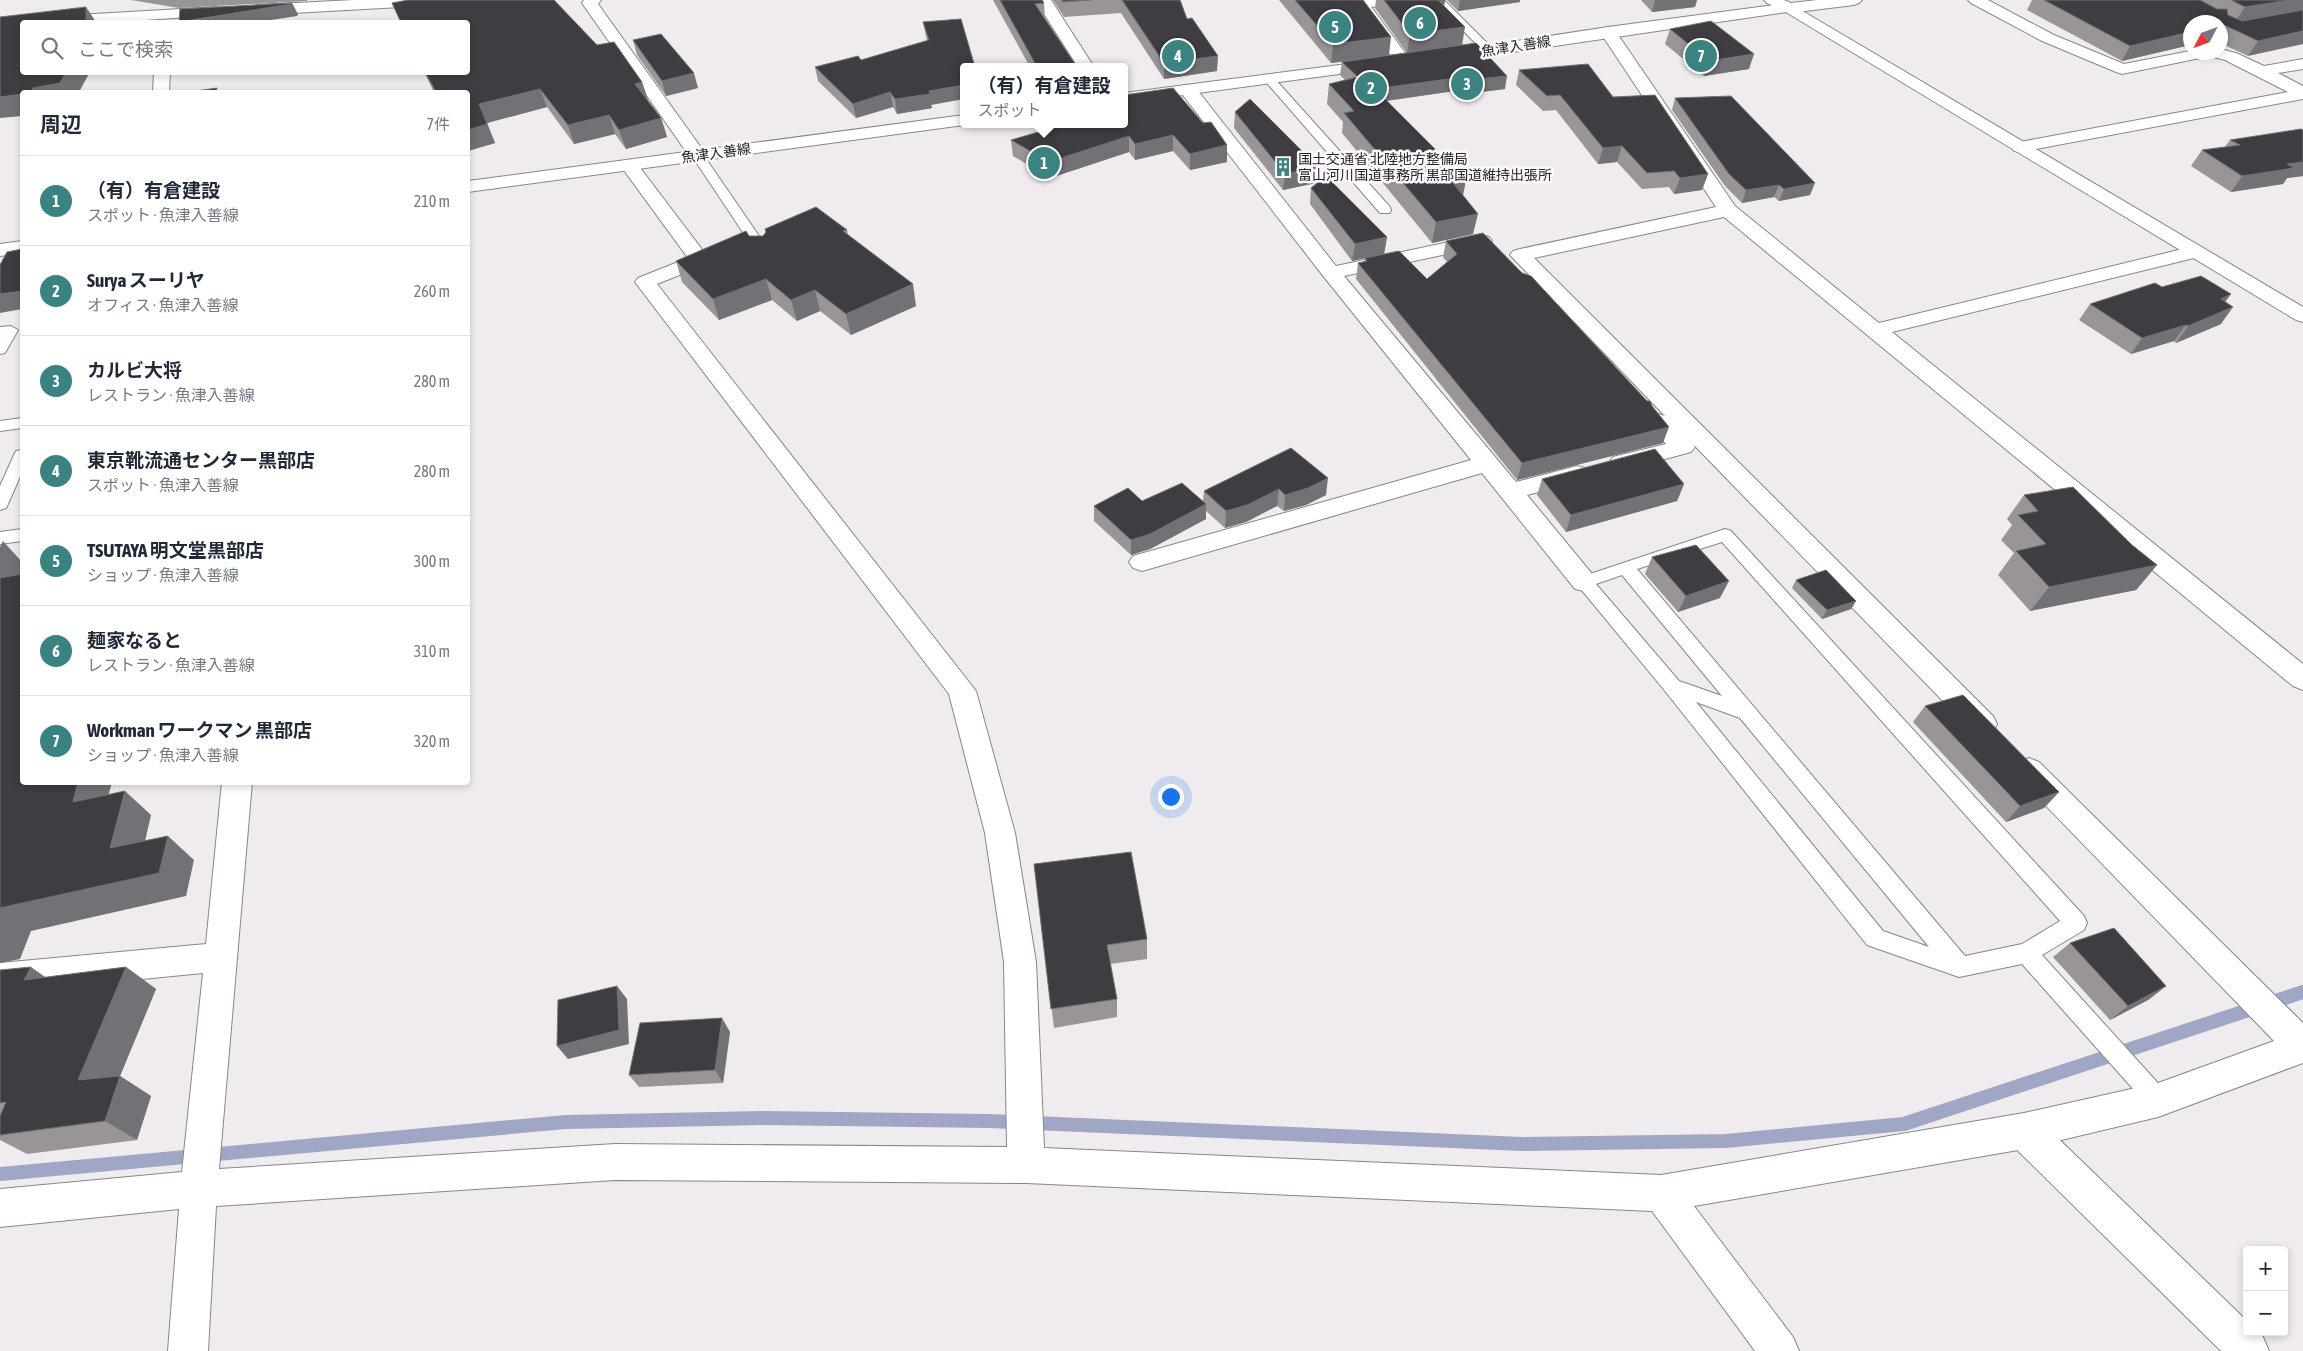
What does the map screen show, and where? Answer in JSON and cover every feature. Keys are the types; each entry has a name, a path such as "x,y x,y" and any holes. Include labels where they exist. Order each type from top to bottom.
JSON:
{"street":[{"path":"65,20 159,12 235,11 438,0"},
{"path":"593,0 590,3 698,156"},
{"path":"1043,0 1054,20 1083,63"},
{"path":"1772,0 1789,8 2303,316"},
{"name":"魚津入善線","path":"1128,98 1428,59 1608,32 1854,0"},
{"path":"1976,0 2048,38 2122,69 2183,57"},
{"path":"1360,2 1404,62"},
{"path":"1608,32 1728,210 2303,679"},
{"path":"2228,56 2303,93"},
{"path":"2262,71 2303,64"},
{"path":"161,90 162,75"},
{"path":"1188,90 1332,273 1584,582"},
{"path":"2020,148 2303,93"},
{"name":"魚津入善線","path":"470,187 960,121"},
{"path":"629,165 700,260 645,282 962,691 1000,833 1020,962 1026,1165"},
{"path":"0,1208 200,1190 615,1162 1026,1165 1661,1193 2024,1131 2158,1100 2303,1047 1520,255 1728,210"},
{"path":"1332,273 1484,240 1683,447 1509,492"},
{"path":"0,250 20,247"},
{"path":"1875,330 2195,252"},
{"path":"1142,562 1486,464"},
{"path":"188,1351 200,1190 237,785"},
{"path":"0,978 220,958"},
{"path":"2024,1131 2249,1351"},
{"path":"1661,1193 1779,1351"}],"lane":[{"path":"1360,2 1389,0"},
{"path":"1438,0 1488,50"},
{"path":"1270,80 1385,210"},
{"path":"698,156 763,252"},
{"path":"0,350 11,330"},
{"path":"0,426 20,423"},
{"path":"0,504 20,459"},
{"path":"0,538 20,534"},
{"path":"1725,535 2076,923 2026,953 1960,967 1875,938 1672,686 1584,582 1725,535"},
{"path":"1625,567 1960,967"},
{"path":"1672,686 1747,712"},
{"path":"2026,953 2158,1100"}],"building":[{"path":"408,0 554,0 597,45 614,42 642,82 635,84 661,118 619,130 609,115 568,125 540,89 479,104 487,124 470,129 470,90 435,90 427,75 470,75 470,20 400,20 392,3"},
{"path":"1000,0 1042,0 1044,3 1035,4 1074,63 1035,63"},
{"path":"1062,0 1091,0 1063,2"},
{"path":"1122,0 1180,0 1187,19 1192,18 1218,56 1164,63"},
{"path":"1295,0 1363,0 1391,37 1333,44"},
{"path":"1384,0 1438,0 1465,27 1410,34"},
{"path":"2044,0 2200,0 2217,9 2227,9 2228,15 2183,15 2183,34 2130,46"},
{"path":"2231,0 2289,0 2245,7"},
{"path":"292,3 191,20 179,20 180,9"},
{"path":"86,7 86,20 20,20 20,75 64,75 60,83 33,88 32,90 20,90 20,94 0,97 0,17"},
{"path":"2303,10 2303,31 2258,41 2228,27 2228,15 2242,21"},
{"path":"961,19 974,63 960,63 960,86 929,91 930,94 895,99 890,92 853,104 815,67 858,56 861,60 929,40 923,22"},
{"path":"1711,21 1754,54 1709,61 1670,29"},
{"path":"661,34 694,73 662,81 633,40"},
{"path":"1476,43 1507,76 1468,80 1463,77 1375,89 1362,76 1358,77 1342,62"},
{"path":"1588,64 1613,97 1655,95 1708,174 1680,178 1674,171 1647,173 1622,146 1603,148 1560,95 1547,96 1519,70"},
{"path":"1362,76 1466,180 1453,183 1478,214 1436,222 1344,113 1354,111 1329,84"},
{"path":"1173,88 1203,123 1211,122 1227,145 1190,154 1173,135 1135,144 1129,136 1049,162 1011,140 1052,128 1128,128 1128,94"},
{"path":"1731,96 1815,183 1784,189 1779,185 1746,190 1729,174 1675,98"},
{"path":"1250,99 1318,167 1285,174 1235,112"},
{"path":"2303,130 2303,162 2287,164 2294,168 2242,176 2202,150 2240,145 2230,140"},
{"path":"1326,176 1387,237 1355,244 1311,188"},
{"path":"816,207 847,230 843,231 913,284 846,314 815,290 791,300 766,279 713,299 676,261 746,231 749,236 763,236 766,232 765,229"},
{"path":"1483,233 1522,273 1531,276 1647,401 1650,401 1669,427 1522,463 1358,263 1367,261 1365,258 1399,251 1427,279 1457,254 1446,241"},
{"path":"20,249 20,291 0,294 0,265 7,252"},
{"path":"2201,276 2231,294 2221,299 2233,307 2188,326 2142,338 2090,304 2155,283 2162,287"},
{"path":"1291,448 1328,478 1308,488 1285,495 1279,489 1247,505 1226,511 1204,491"},
{"path":"1655,449 1684,484 1571,515 1542,479"},
{"path":"1182,483 1206,504 1150,534 1131,540 1094,506 1128,488 1142,501"},
{"path":"2073,487 2132,545 2157,565 2049,587 2016,551 2046,544 2018,515 2038,511 2024,495"},
{"path":"1696,545 1729,581 1686,596 1652,557"},
{"path":"1826,570 1856,601 1827,610 1796,580"},
{"path":"20,574 20,785 77,785 73,802 125,791 110,848 168,836 159,873 0,908 0,578"},
{"path":"1963,695 2059,792 2020,806 1925,706"},
{"path":"1131,852 1147,939 1107,945 1117,999 1051,1009 1034,864"},
{"path":"2114,928 2166,986 2128,1006 2070,943"},
{"path":"31,967 24,980 126,967 78,1080 120,1076 105,1121 0,1135 0,1116 6,1102 0,1103 0,970"},
{"path":"617,986 619,1030 557,1046 558,1000"},
{"path":"722,1018 715,1070 629,1075 640,1023"}],"waterway":[{"path":"0,1174 566,1122 763,1118 989,1121 1522,1144 1726,1141 1904,1124 2303,992"}],"place":[{"name":"麺家なると","path":"1420,23"},
{"name":"TSUTAYA 明文堂黒部店","path":"1335,27"},
{"name":"東京靴流通センター黒部店","path":"1178,56"},
{"name":"Workman ワークマン 黒部店","path":"1701,56"},
{"name":"カルビ大将","path":"1467,84"},
{"name":"Surya スーリヤ","path":"1371,88"},
{"name":"（有）有倉建設","path":"1044,163"},
{"name":"国土交通省 北陸地方整備局 富山河川国道事務所 黒部国道維持出張所","path":"1283,167"}]}
